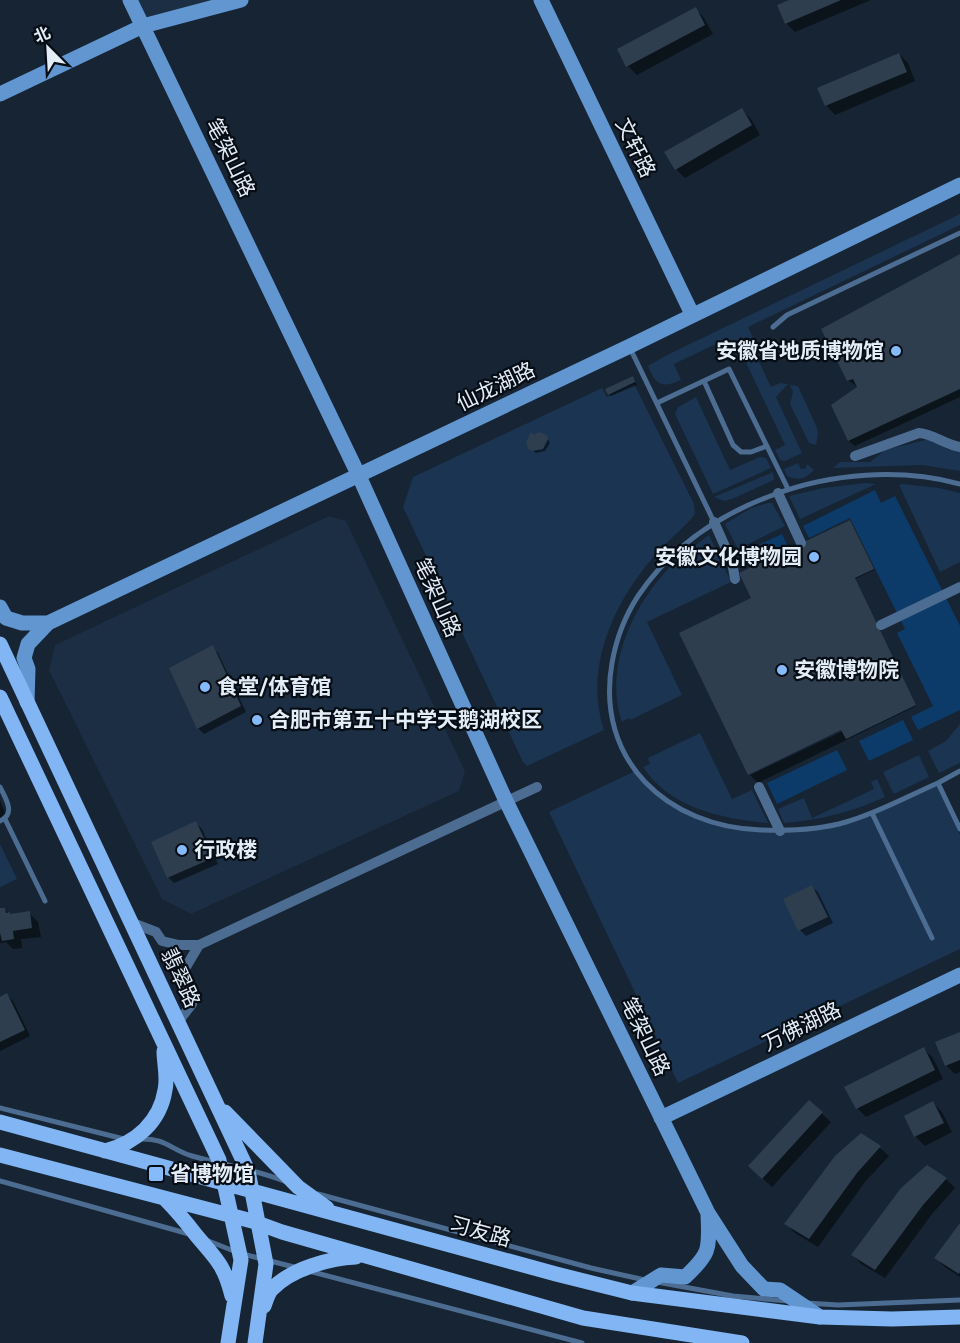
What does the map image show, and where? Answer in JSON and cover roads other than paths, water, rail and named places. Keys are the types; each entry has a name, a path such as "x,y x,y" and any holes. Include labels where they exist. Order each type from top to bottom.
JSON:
{"main road":[{"name":"翡翠路","path":"0,644 247,1169 266,1260 255,1343"},
{"name":"翡翠路","path":"0,697 219,1163 241,1260 228,1343"},
{"path":"105,1152 134,1139 157,1116 166,1088 163,1042"},
{"path":"215,1101 298,1187 340,1216"},
{"name":"习友路","path":"0,1122 340,1216 632,1293 820,1317 892,1319 960,1317"},
{"path":"0,1155 231,1215 583,1318 742,1343"},
{"path":"162,1197 180,1214 223,1267 234,1303"},
{"path":"258,1320 271,1290 283,1280 303,1269 323,1262 345,1257 369,1257"}],"street":[{"name":"笔架山路","path":"130,0 359,476 506,801 708,1213 742,1266 764,1289 780,1290 798,1302"},
{"path":"0,94 143,26 241,0"},
{"name":"文轩路","path":"541,0 692,314"},
{"name":"仙龙湖路","path":"48,623 630,346 960,185"},
{"path":"855,456 919,433 960,447"},
{"path":"783,491 801,543"},
{"path":"714,522 732,562 735,579"},
{"path":"881,625 960,587"},
{"path":"0,607 6,618 22,624 48,623"},
{"path":"27,702 28,669 24,658 28,645 48,623"},
{"path":"130,922 156,932 162,941 179,945 199,945 537,787"},
{"path":"759,787 780,831"},
{"path":"178,1022 192,1004 180,977 199,945"},
{"name":"万佛湖路","path":"662,1118 960,975"},
{"path":"632,1293 661,1275 686,1277 702,1262 709,1249 708,1213"},
{"path":"798,1302 820,1317"}],"lane":[{"path":"773,327 787,315 960,233"},
{"path":"630,346 714,522"},
{"path":"657,403 729,369 767,447 783,491"},
{"path":"704,381 733,445 741,452 751,452 767,447"},
{"path":"960,484 944,479 910,476 865,476 812,482 731,512 688,540 661,567 638,596 615,647 609,680 611,720 635,771 664,800 683,811 724,826 745,830 780,831 836,825 872,813 960,771"},
{"path":"938,783 960,829"},
{"path":"0,787 8,803 9,812 3,820 45,901"},
{"path":"872,813 932,938"},
{"path":"0,1108 120,1139 156,1138 189,1155 269,1175 318,1194 591,1268 651,1281 732,1296 838,1305 960,1300"},
{"path":"0,1180 177,1230 239,1253 582,1343"}],"place":[{"name":"安徽省地质博物馆","path":"896,351"},
{"name":"安徽文化博物园","path":"814,557"},
{"name":"安徽博物院","path":"782,670"},
{"name":"食堂/体育馆","path":"205,687"},
{"name":"合肥市第五十中学天鹅湖校区","path":"257,720"},
{"name":"行政楼","path":"182,850"},
{"name":"省博物馆","path":"156,1174"}]}
